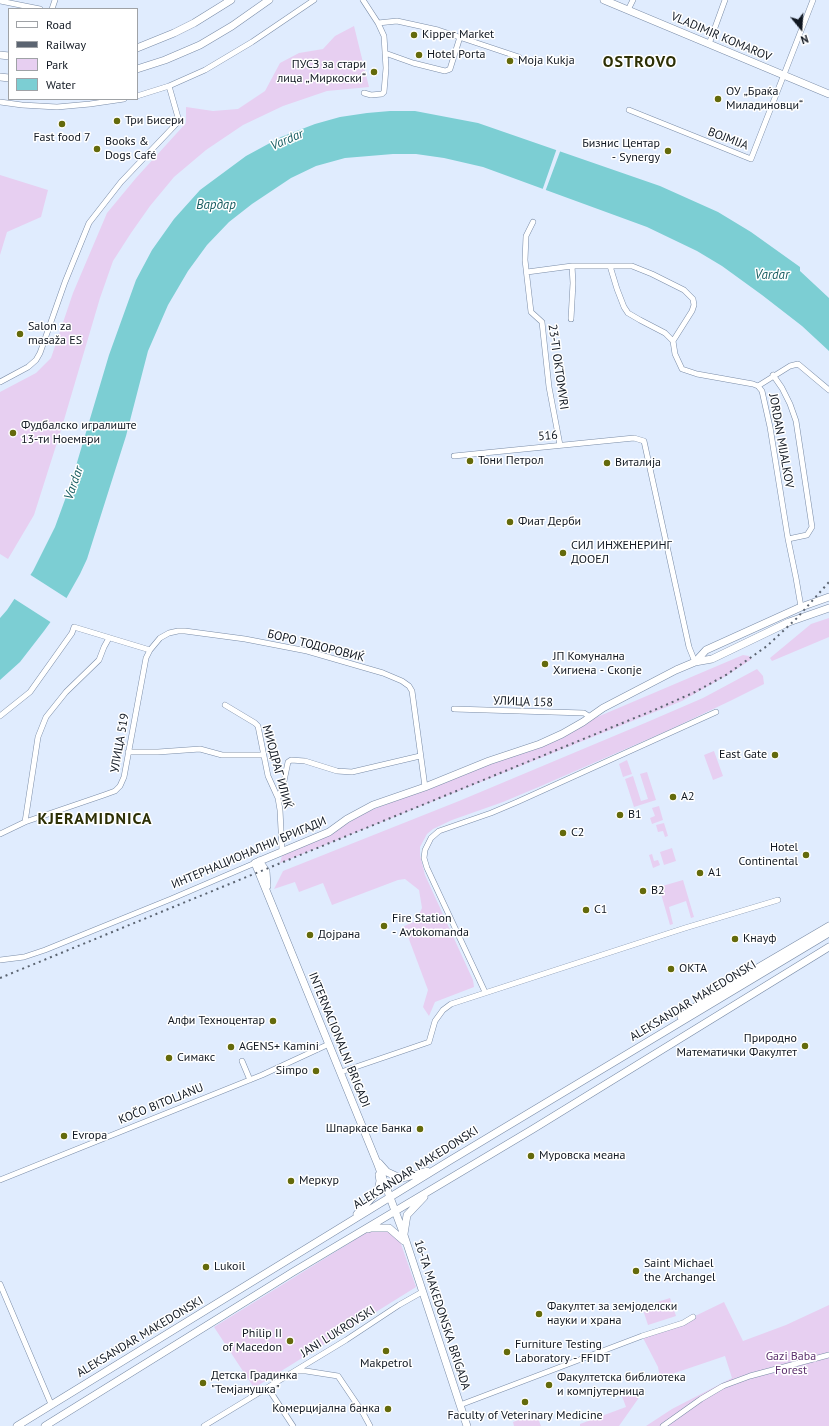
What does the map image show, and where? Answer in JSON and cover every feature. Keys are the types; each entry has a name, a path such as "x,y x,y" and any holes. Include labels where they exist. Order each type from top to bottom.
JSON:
{"street":[{"path":"0,0 36,8"},
{"path":"138,48 194,23 231,0"},
{"path":"138,69 165,60 200,45 232,26 269,0"},
{"path":"138,96 191,77 227,58 314,0"},
{"path":"363,0 378,23 384,36 386,53 384,92 380,95 364,94"},
{"name":"VLADIMIR KOMAROV","path":"604,0 829,94"},
{"path":"628,10 633,0"},
{"path":"709,44 725,0"},
{"name":"BOJMIJA","path":"629,110 751,159 813,0"},
{"path":"378,23 397,22 438,30 519,57"},
{"path":"386,53 420,65 445,71 450,69 460,37"},
{"path":"0,382 28,367 36,360 40,353 65,282 89,223 121,182 179,121 168,86"},
{"path":"77,100 77,106"},
{"path":"0,102 39,107 77,106 90,102 113,100"},
{"name":"23-TI OKTOMVRI","path":"533,222 526,236 525,260 528,272 531,312 542,322 549,387 560,445"},
{"path":"528,272 572,266 610,266 632,266 652,274 684,290 693,299 694,305 692,311 673,341 665,333 628,313 617,289 610,266"},
{"name":"23-TI OKTOMVRI","path":"571,320 573,283 572,266"},
{"name":"JORDAN MIJALKOV","path":"673,341 675,354 682,369 697,374 758,386 762,391 770,427 788,539 801,607"},
{"path":"758,386 790,366 798,364 829,390"},
{"path":"774,376 790,404 796,421 812,527 807,535 788,539"},
{"name":"516","path":"454,456 634,438 644,440 690,647 695,662"},
{"path":"695,662 706,650 801,607 829,597"},
{"path":"590,717 603,708 695,662 712,659 790,622 829,608"},
{"path":"0,716 30,692 72,634 74,627 150,650"},
{"name":"БОРО ТОДОРОВИЌ","path":"150,650 160,638 178,631 219,635 307,651 383,673 402,681 409,686 412,691 425,787"},
{"path":"25,822 38,737 46,717 66,692 99,660 109,638"},
{"name":"УЛИЦА 519","path":"0,834 25,822 115,791 120,786 123,780 146,658 150,650"},
{"name":"МИОДРАГ ИЛИЌ","path":"226,705 258,726 268,776 278,798 282,850"},
{"name":"УЛИЦА 158","path":"454,709 584,714 590,717"},
{"path":"485,992 427,868 424,858 425,850 431,838 439,831 510,805 716,712"},
{"name":"ИНТЕРНАЦИОНАЛНИ БРИГАДИ","path":"0,960 24,957 59,944 257,862 282,850 329,832 373,805 425,787 488,761 540,744 562,734 590,717"},
{"path":"128,752 158,752 200,749 222,755 263,755"},
{"path":"278,798 283,786 288,762 291,760 305,761 337,771 352,772 420,756"},
{"path":"266,871 269,862 282,850"},
{"name":"ИНТЕРНАЦИОНАЛНИ БРИГАДИ","path":"257,862 266,871"},
{"name":"INTERNACIONALNI BRIGADI","path":"257,862 376,1158 390,1197"},
{"name":"INTERNACIONALNI BRIGADI","path":"266,871 268,892"},
{"path":"341,1072 429,1042 435,1022 443,1010 451,1004 685,928 778,900"},
{"path":"672,1026 690,1010 829,926"},
{"name":"ALEKSANDAR MAKEDONSKI","path":"17,1426 448,1161 829,933"},
{"name":"ALEKSANDAR MAKEDONSKI","path":"45,1426 351,1237 829,947"},
{"name":"KOČO BITOLJANU","path":"0,1180 250,1080 329,1044"},
{"path":"242,1061 250,1080"},
{"path":"376,1158 387,1172 400,1178 422,1173 448,1161"},
{"path":"351,1221 378,1191 380,1181 379,1166"},
{"path":"351,1237 371,1228 389,1228 405,1239 407,1215 409,1211 434,1188"},
{"name":"16-TA MAKEDONSKA BRIGADA","path":"390,1197 460,1405 465,1425"},
{"path":"0,1284 52,1404"},
{"name":"JANI LUKROVSKI","path":"204,1426 422,1292"},
{"path":"460,1405 642,1336 682,1323 693,1317"},
{"path":"663,1426 701,1399 723,1386 750,1376 829,1355"},
{"path":"294,1371 306,1371 338,1376 370,1426"},
{"path":"268,1388 293,1426"}],"green space":[{"path":"354,26 369,87 327,91 283,106 243,125 206,150 174,177 150,206 131,233 113,261 100,298 34,515 8,559 0,554 0,392 36,373 51,358 73,293 107,213 136,178 186,123 186,107 213,111 238,109 265,91 280,63 299,53 323,49 335,36"},
{"path":"0,175 48,190 41,217 7,232 0,255"},
{"path":"829,618 829,637 772,661 770,658 811,624"},
{"path":"743,655 749,656 752,659 726,676 682,701 280,863 283,852 332,832 367,812 482,766"},
{"path":"757,669 763,676 764,684 730,701 669,730 541,786 503,802 452,820 433,829 427,834 420,847 420,855 425,875 473,980 474,987 435,1002 429,1016 423,1007 428,990 404,926 416,921 422,908 419,890 405,879 398,880 332,905 323,883 299,892 295,882 274,889 283,871 459,801 645,723 703,698"},
{"path":"714,751 723,776 713,780 704,755"},
{"path":"627,760 632,774 623,777 619,764"},
{"path":"647,772 656,800 634,807 625,779 633,776 641,801 648,799 640,774"},
{"path":"659,806 663,820 652,824 650,818 655,816 652,808"},
{"path":"664,823 668,836 665,837 663,831 658,832 656,825"},
{"path":"672,848 676,861 664,865 660,852"},
{"path":"652,854 654,861 658,860 660,865 653,868 649,855"},
{"path":"683,880 694,917 691,918 686,901 669,907 673,924 670,925 659,887"},
{"path":"369,1231 388,1231 400,1241 416,1287 254,1388 214,1327"},
{"path":"670,1298 676,1316 648,1325 642,1307"},
{"name":"Gazi Baba Forest","path":"724,1302 743,1341 786,1325 829,1305 829,1426 646,1426 672,1409 732,1378 725,1356 660,1378 658,1367 642,1336 693,1317"},
{"path":"645,1389 619,1426 580,1426 580,1424 626,1407 622,1396"},
{"path":"536,1413 541,1426 514,1426 513,1422"}],"water":[{"name":"Вардар","path":"390,111 415,111 478,123 660,186 718,212 751,232 800,267 800,271 829,298 829,351 802,326 762,295 722,266 697,251 647,227 483,167 444,158 416,154 393,154 345,158 316,166 291,178 252,204 229,222 207,245 188,271 168,305 148,351 126,436 87,559 62,606 20,662 0,680 0,618 33,571 55,527 70,486 109,355 136,280 152,250 174,219 200,190 246,156 281,137 315,124 340,117"}],"pier":[{"path":"557,148 561,149 545,192 542,191"},
{"path":"29,574 68,599 52,623 13,598"}],"railway":[{"path":"0,978 695,692 726,675 767,646 797,618 829,582"}],"place":[{"name":"Kipper Market","path":"414,35"},
{"name":"Hotel Porta","path":"419,55"},
{"name":"Moja Kukja","path":"510,61"},
{"name":"ПУСЗ за стари лица „Миркоски“","path":"374,72"},
{"name":"ОУ „Браќа Миладиновци“","path":"718,99"},
{"name":"Три Бисери","path":"117,121"},
{"name":"Fast food 7","path":"62,124"},
{"name":"Books & Dogs Café","path":"97,149"},
{"name":"Бизнис Центар - Synergy","path":"668,151"},
{"name":"Salon za masaža ES","path":"20,334"},
{"name":"Фудбалско игралиште 13-ти Ноември","path":"13,433"},
{"name":"Тони Петрол","path":"470,461"},
{"name":"Виталија","path":"607,463"},
{"name":"Фиат Дерби","path":"510,522"},
{"name":"СИЛ ИНЖЕНЕРИНГ ДООЕЛ","path":"563,553"},
{"name":"ЈП Комунална Хигиена - Скопје","path":"545,664"},
{"name":"East Gate","path":"775,755"},
{"name":"A2","path":"673,797"},
{"name":"B1","path":"620,815"},
{"name":"C2","path":"563,833"},
{"name":"Hotel Continental","path":"806,855"},
{"name":"A1","path":"700,873"},
{"name":"B2","path":"643,891"},
{"name":"C1","path":"586,910"},
{"name":"Fire Station - Avtokomanda","path":"384,926"},
{"name":"Дојрана","path":"310,935"},
{"name":"Кнауф","path":"735,939"},
{"name":"OKTA","path":"671,969"},
{"name":"Алфи Техноцентар","path":"273,1021"},
{"name":"Природно Математички Факултет","path":"805,1046"},
{"name":"AGENS+ Kamini","path":"231,1047"},
{"name":"Симакс","path":"169,1058"},
{"name":"Simpo","path":"316,1071"},
{"name":"Шпаркасе Банка","path":"420,1129"},
{"name":"Evropa","path":"64,1136"},
{"name":"Муровска меана","path":"531,1156"},
{"name":"Меркур","path":"291,1181"},
{"name":"Lukoil","path":"206,1267"},
{"name":"Saint Michael the Archangel","path":"636,1271"},
{"name":"Факултет за земјоделски науки и храна","path":"539,1314"},
{"name":"Philip II of Macedon","path":"290,1341"},
{"name":"Makpetrol","path":"386,1351"},
{"name":"Furniture Testing Laboratory - FFIDT","path":"507,1352"},
{"name":"Детска Градинка \"Темјанушка\"","path":"203,1383"},
{"name":"Факултетска библиотека и компјутерница","path":"549,1385"},
{"name":"Faculty of Veterinary Medicine","path":"525,1402"},
{"name":"Комерцијална банка","path":"388,1409"}],"district":[{"name":"OSTROVO","path":"640,62"},
{"name":"KJERAMIDNICA","path":"95,819"}],"water label":[{"name":"Vardar","path":"287,140"},
{"name":"Vardar","path":"772,275"},
{"name":"Vardar","path":"74,483"}]}
